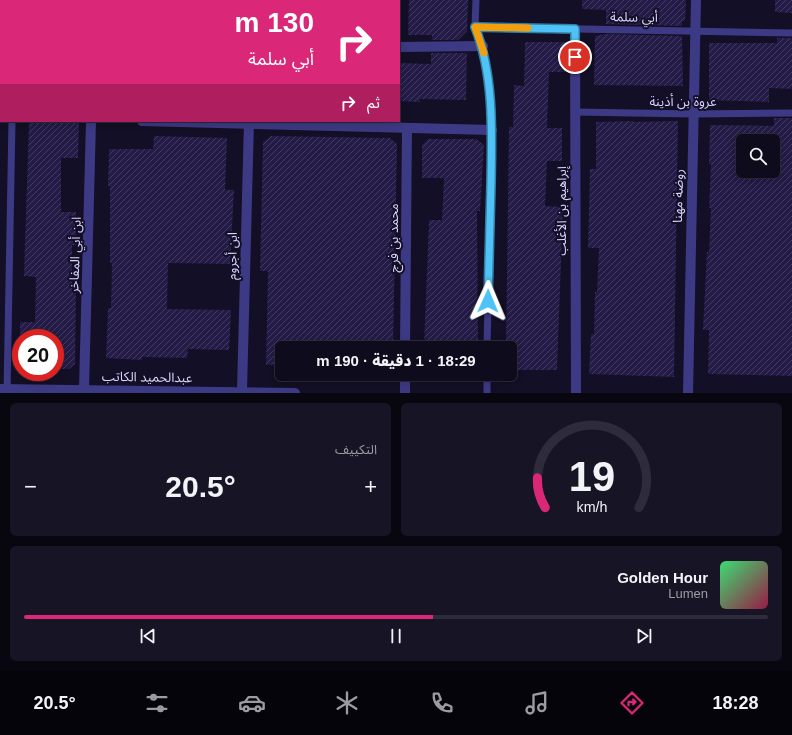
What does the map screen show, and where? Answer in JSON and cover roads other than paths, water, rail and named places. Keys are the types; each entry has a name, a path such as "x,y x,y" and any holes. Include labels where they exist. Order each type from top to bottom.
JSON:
{"street":[{"name":"روضة مهنا","path":"688,393 696,0"},
{"name":"إبراهيم بن الأغلب","path":"575,29 576,393"},
{"path":"400,47 483,46"},
{"name":"ابن أبي المفاخر","path":"84,389 92,122"},
{"path":"196,122 492,130"},
{"name":"ابن أجروم","path":"242,391 249,123"},
{"name":"محمد بن فرج","path":"405,341 407,128"},
{"path":"405,381 405,393"},
{"name":"عبدالحميد الكاتب","path":"5,390 84,389 295,393"}],"lane":[{"path":"476,0 475,27 483,46 489,86 492,130 488,341"},
{"name":"أبي سلمة","path":"475,27 792,33"},
{"name":"عروة بن أذينة","path":"575,112 693,114 792,113"},
{"path":"5,390 12,122"},
{"path":"487,381 487,393"}]}
